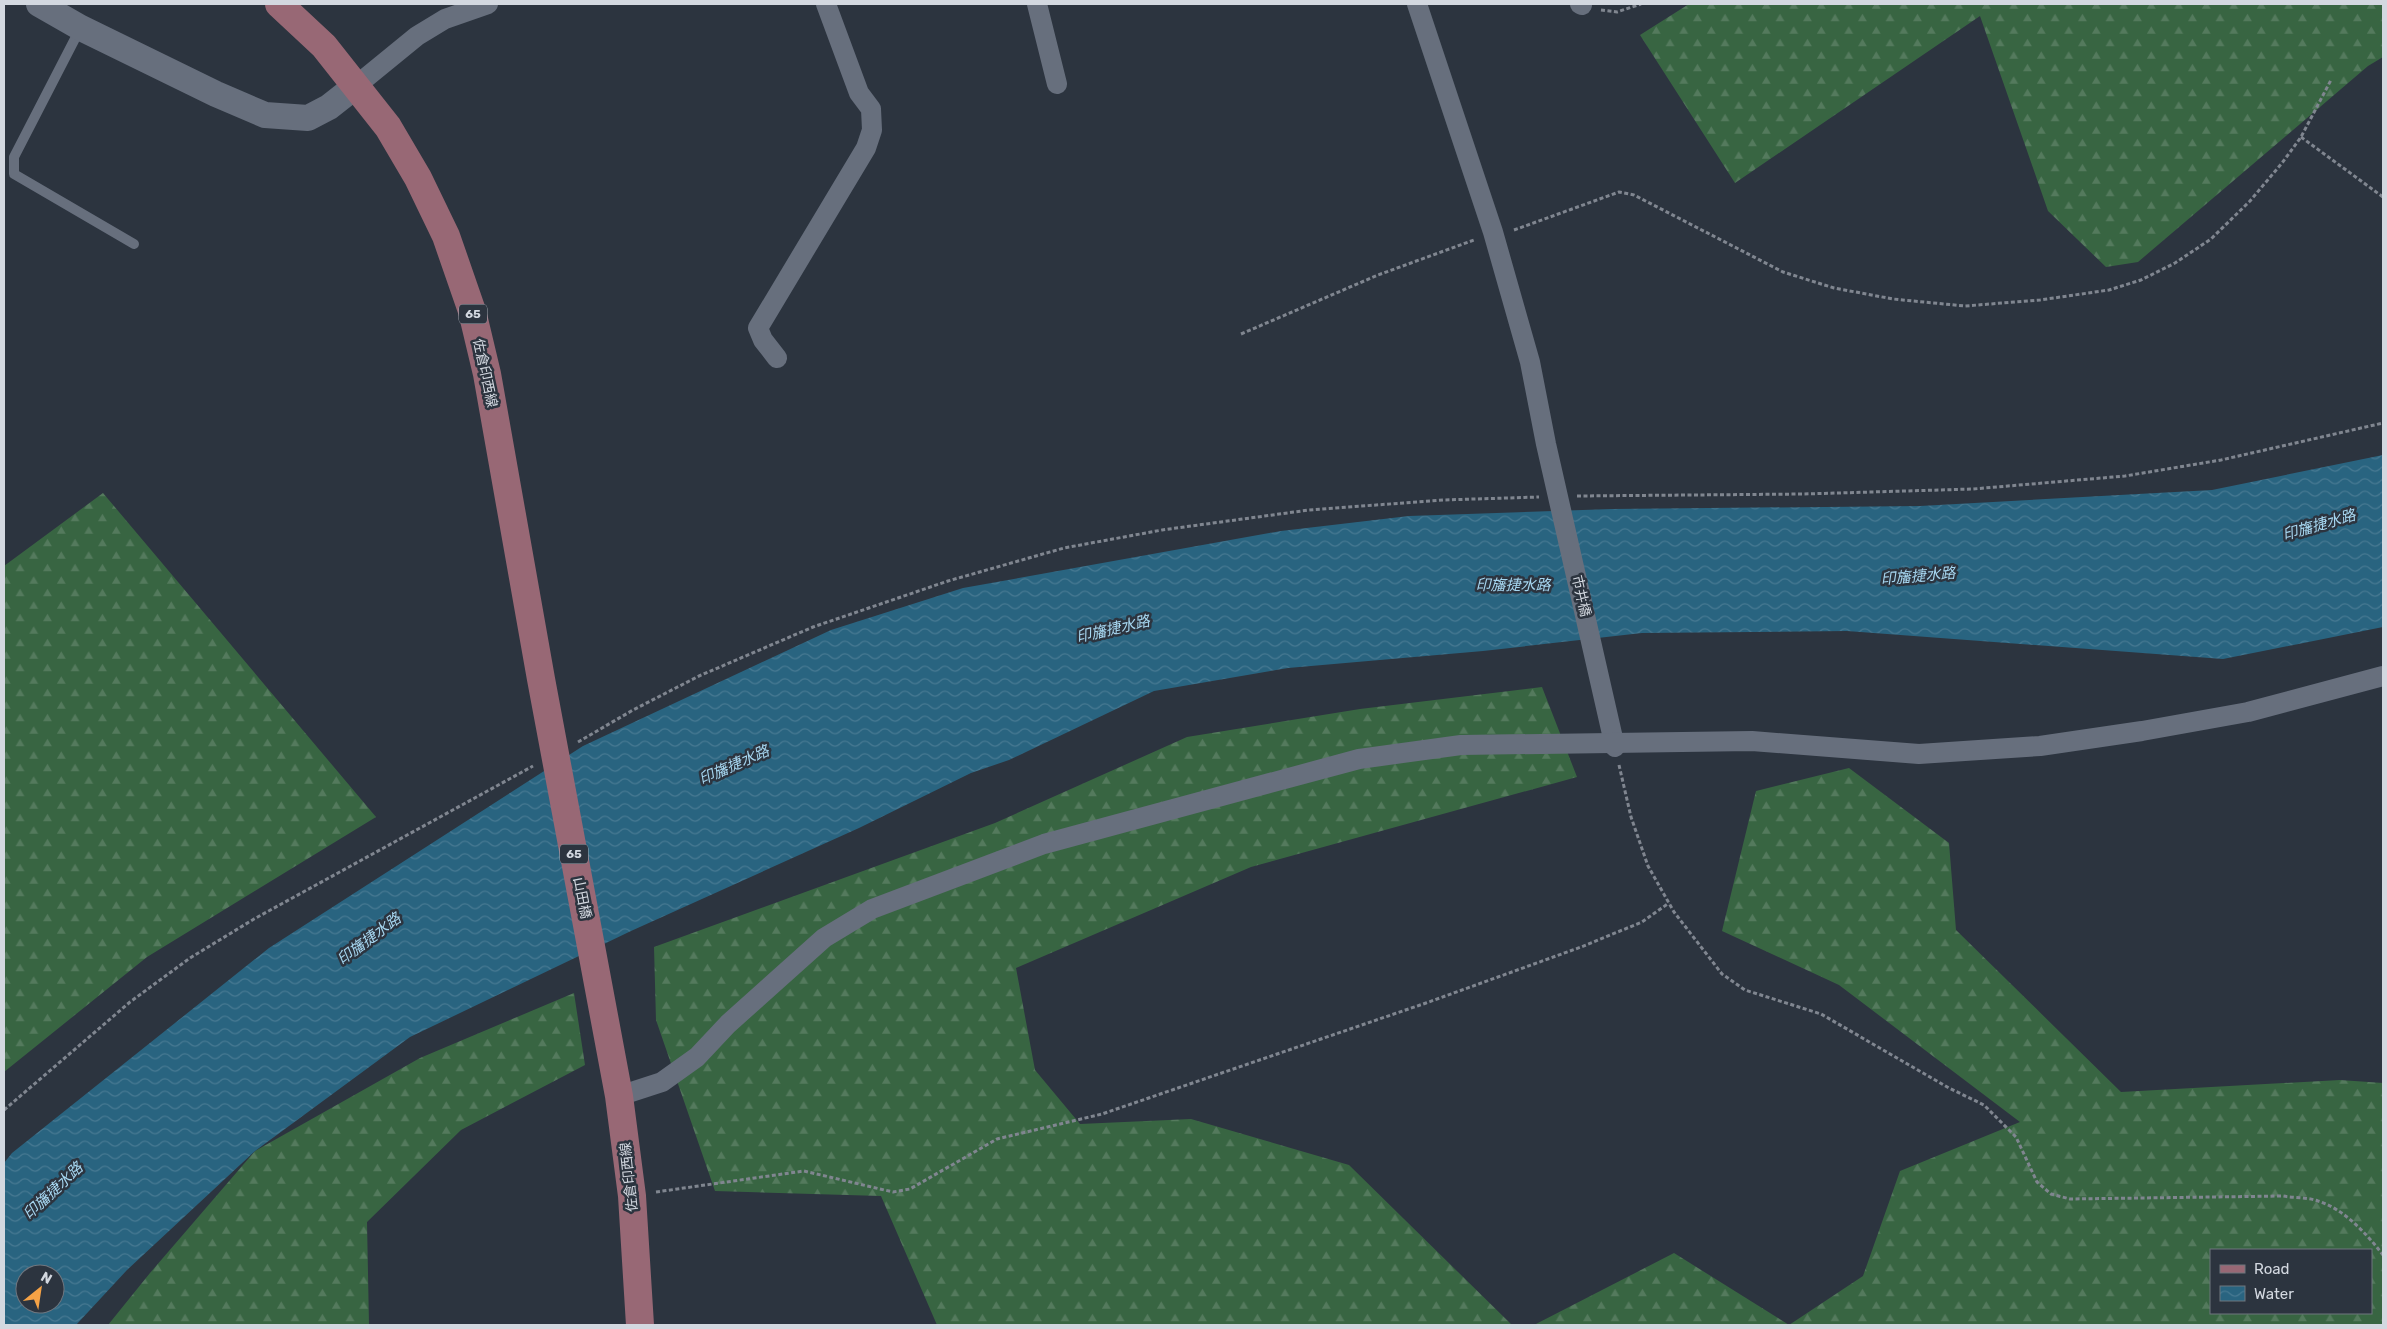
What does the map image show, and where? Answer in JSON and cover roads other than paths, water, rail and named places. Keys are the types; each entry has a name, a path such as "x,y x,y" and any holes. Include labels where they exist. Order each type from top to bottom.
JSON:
{"main road":[{"name":"佐倉印西線","path":"279,4 324,46 357,85 388,127 418,178 446,236 472,311 487,374 541,679"},
{"name":"山田橋","path":"541,679 607,1029"},
{"name":"佐倉印西線","path":"607,1029 619,1096 632,1196 640,1325"}],"street":[{"path":"40,4 81,28 216,94 265,115 308,118 329,107 417,36 445,19 488,4"},
{"path":"777,358 763,340 758,328 866,148 872,130 871,109 859,93 826,4"},
{"path":"1037,4 1056,84"},
{"name":"市井橋","path":"1417,4 1494,234 1530,362 1546,444 1615,747"},
{"path":"619,1096 662,1082 697,1057 728,1024 824,938 872,909 1044,844 1359,759 1461,745 1752,742 1920,754 2040,746 2142,732 2248,712 2383,676"}],"lane":[{"path":"81,28 14,157 14,174 134,244"}],"water":[{"name":"印旛捷水路","path":"2383,455 2383,627 2223,659 1847,631 1642,633 1483,651 1288,668 1154,691 1009,760 971,773 859,828 631,931 410,1037 255,1151 127,1270 76,1325 4,1325 4,1163 12,1153 269,948 583,746 831,630 963,588 1281,531 1409,516 1612,509 1920,506 2212,490"}]}
